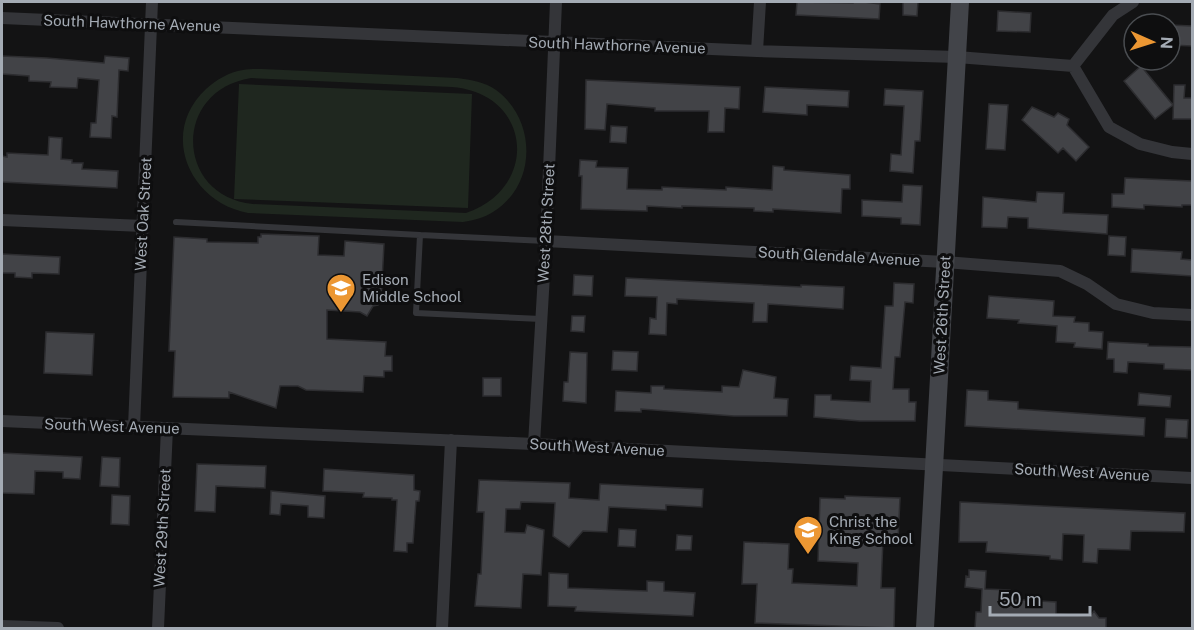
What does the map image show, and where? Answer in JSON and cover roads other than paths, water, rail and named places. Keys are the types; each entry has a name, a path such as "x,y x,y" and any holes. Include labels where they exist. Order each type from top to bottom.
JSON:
{"main road":[{"name":"West 26th Street","path":"925,628 960,2"}],"street":[{"name":"West Oak Street","path":"134,427 152,2"},
{"name":"West 28th Street","path":"534,444 546,241 556,2"},
{"path":"757,51 760,2"},
{"path":"1133,2 1113,15 1073,66 1109,127 1140,144 1172,152 1192,154"},
{"name":"South Hawthorne Avenue","path":"2,18 757,51 957,57 1073,66"},
{"path":"2,220 143,226"},
{"name":"South Glendale Avenue","path":"546,241 945,262 1060,271 1087,284 1116,304 1153,313 1192,315"},
{"name":"South West Avenue","path":"2,421 451,440 1192,478"},
{"name":"West 29th Street","path":"158,628 167,428"},
{"path":"442,628 451,440"},
{"path":"2,626 58,628"}],"lane":[{"path":"176,222 546,241"},
{"path":"420,234 416,313 541,319"}],"place":[{"name":"Edison Middle School","path":"341,314"},
{"name":"Christ the King School","path":"808,556"}]}
